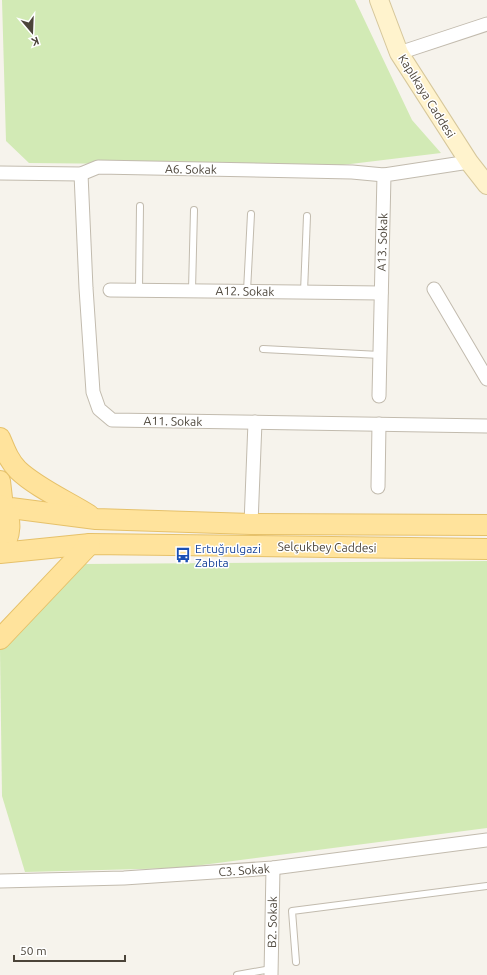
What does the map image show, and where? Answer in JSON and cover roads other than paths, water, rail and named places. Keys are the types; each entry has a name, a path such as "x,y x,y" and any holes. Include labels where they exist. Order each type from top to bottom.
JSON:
{"main road":[{"name":"Kaplıkaya Caddesi","path":"379,0 399,53 469,162 487,185"},
{"path":"0,438 7,456 18,470 43,488 96,519"},
{"path":"0,481 1,506 8,516 10,526 9,536 0,552"},
{"name":"Selçukbey Caddesi","path":"1,506 96,519 251,524 487,525"},
{"name":"Selçukbey Caddesi","path":"0,552 90,544 487,549"},
{"path":"0,639 90,544"}],"street":[{"path":"399,53 487,24"},
{"path":"384,175 469,162"},
{"name":"A6. Sokak","path":"0,173 81,174 98,167 352,172 384,175"},
{"name":"A11. Sokak","path":"81,174 86,288 93,392 99,409 112,420 487,426"},
{"name":"A13. Sokak","path":"379,396 384,175"},
{"name":"A12. Sokak","path":"110,290 139,289 381,293"},
{"path":"434,289 487,379"},
{"path":"251,524 255,422"},
{"path":"378,487 379,424"},
{"name":"C3. Sokak","path":"0,881 124,878 273,868 487,840"},
{"name":"B2. Sokak","path":"271,972 273,868"}],"lane":[{"path":"139,289 140,206"},
{"path":"192,290 194,210"},
{"path":"247,291 251,214"},
{"path":"304,292 307,216"},
{"path":"263,349 380,355"},
{"path":"296,962 292,911 487,886"},
{"path":"236,975 271,972"}],"place":[{"name":"Ertuğrulgazi Zabıta","path":"183,555"}]}
